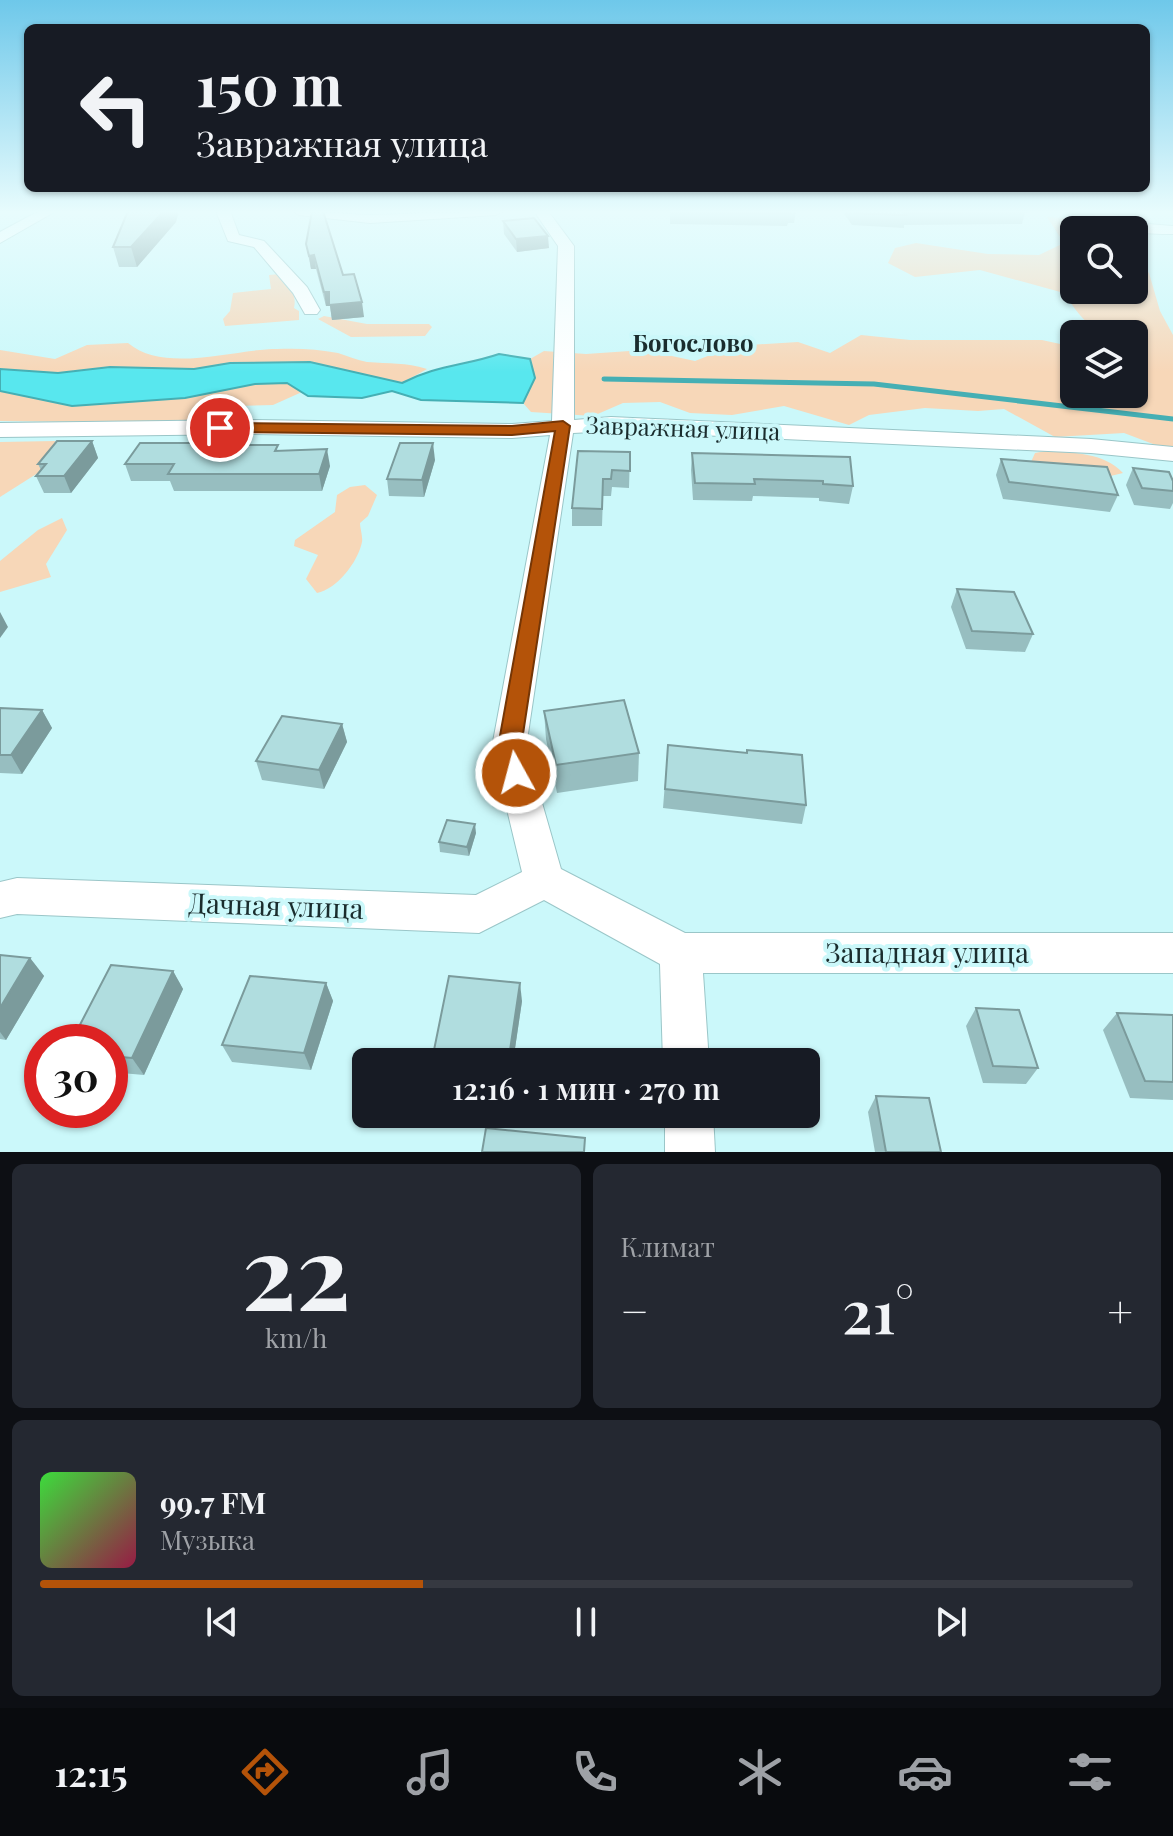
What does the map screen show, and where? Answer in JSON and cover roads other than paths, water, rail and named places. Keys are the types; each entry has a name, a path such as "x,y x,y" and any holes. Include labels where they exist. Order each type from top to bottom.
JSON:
{"street":[{"path":"278,265 301,291 311,310"},
{"path":"566,265 563,426 509,747 544,880 681,953 685,1048"},
{"name":"Завражная улица","path":"0,430 251,427 512,431 611,424 1060,444 1173,454"},
{"name":"Дачная улица","path":"0,900 17,896 479,914 544,880"},
{"name":"Западная улица","path":"681,953 1173,953"},
{"path":"689,1128 690,1152"}],"water":[{"path":"499,354 530,359 535,378 523,403 421,400 392,391 362,398 308,396 287,383 255,384 185,398 72,406 0,391 0,369 58,373 110,367 194,369 230,363 310,362 402,383 427,373"}],"waterway":[{"path":"604,379 874,384 1173,419"}],"district":[{"name":"Богослово","path":"693,344"}]}
